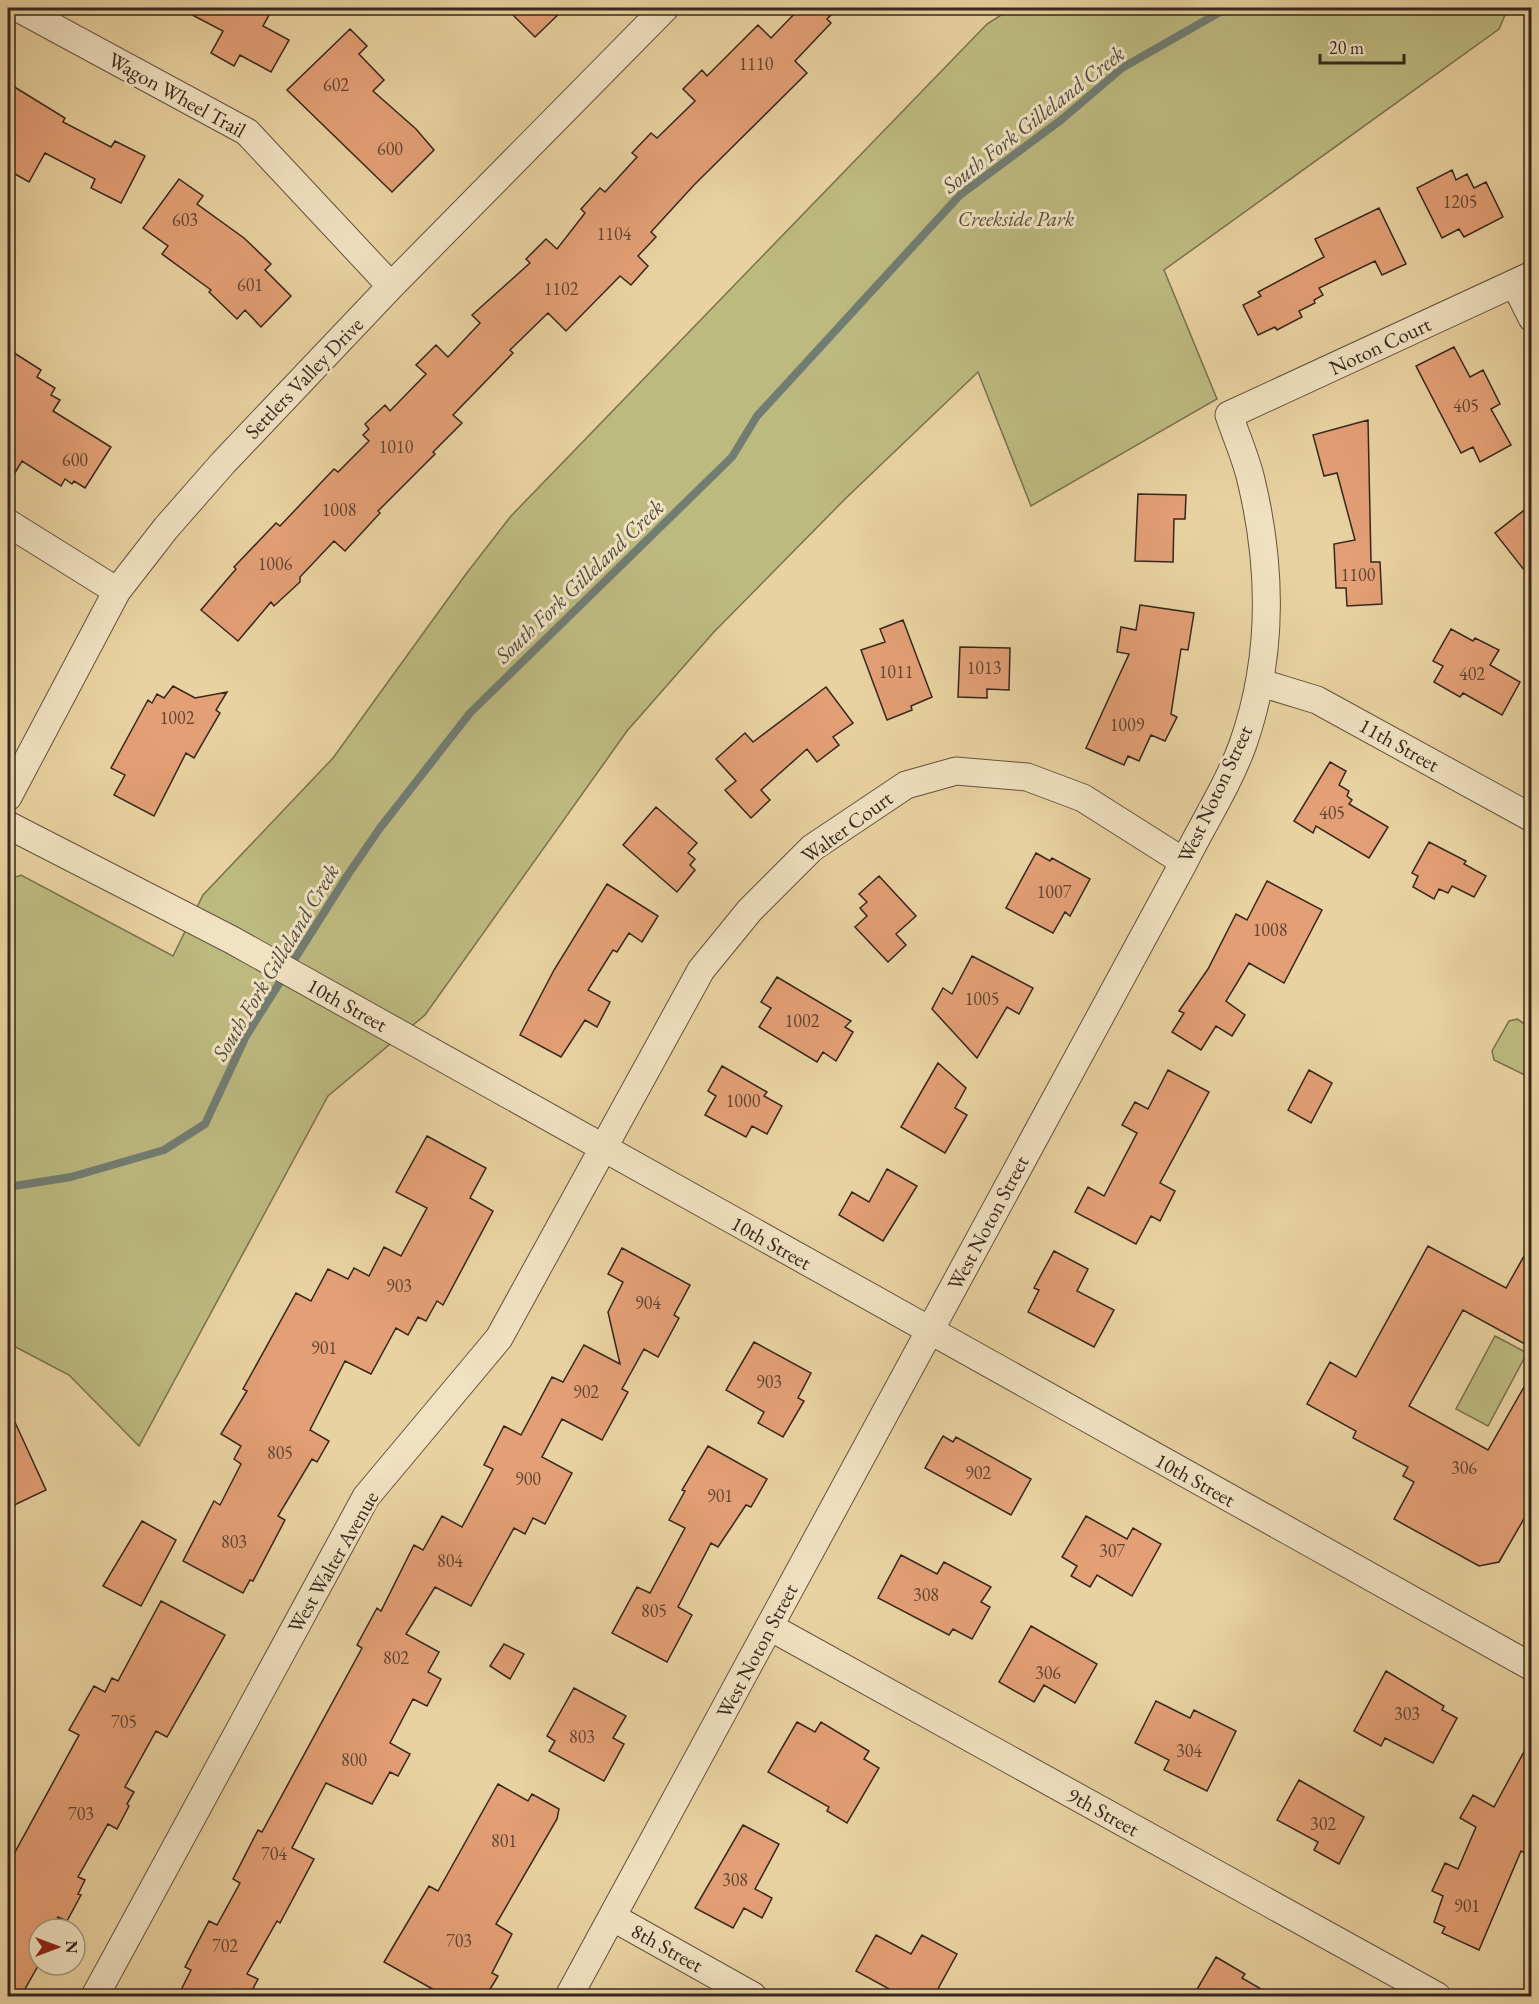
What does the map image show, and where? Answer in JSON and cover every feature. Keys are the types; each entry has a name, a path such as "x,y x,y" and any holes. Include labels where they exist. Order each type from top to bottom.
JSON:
{"street":[{"name":"Wagon Wheel Trail","path":"18,8 248,132 391,286"},
{"name":"Settlers Valley Drive","path":"8,797 117,591 166,528 216,471 391,286 665,8"},
{"path":"1523,280 1532,318"},
{"name":"Noton Court","path":"1229,415 1523,280"},
{"name":"West Noton Street","path":"569,1996 1184,862 1242,746 1261,683 1267,617 1264,548 1251,478 1229,415"},
{"path":"8,522 117,591"},
{"name":"11th Street","path":"1261,683 1317,700 1532,818"},
{"name":"Walter Court","path":"603,1149 701,970 750,910 812,848 906,785 956,771 1027,777 1083,798 1184,862"},
{"name":"10th Street","path":"8,825 241,946 929,1332 1532,1666"},
{"name":"West Walter Avenue","path":"95,1996 366,1497 499,1338 603,1149"},
{"name":"9th Street","path":"770,1626 1437,1996"},
{"name":"8th Street","path":"612,1917 753,1996"}],"green space":[{"name":"Creekside Park","path":"1012,8 1508,8 1499,29 1164,270 1217,399 1031,506 978,372 845,499 713,633 627,731 425,1015 328,1096 139,1446 69,1375 8,1343 8,880 21,875 173,956 203,895 333,758 466,574 511,516 987,24"},
{"path":"1517,1019 1531,1028 1531,1078 1494,1060 1492,1051 1509,1021"},
{"path":"1495,1336 1527,1353 1488,1426 1456,1409"}],"building":[{"path":"179,8 255,8 269,15 263,26 289,40 271,72 240,55 234,66 211,53 223,31"},
{"path":"506,8 565,8 535,37"},
{"path":"800,8 838,8 827,19 831,23 795,61 807,73 694,185 651,232 656,237 638,256 648,266 631,285 620,276 566,331 548,313 510,350 513,353 453,415 462,423 433,452 435,454 378,511 380,513 345,551 334,541 300,577 300,582 274,606 271,602 238,641 201,610 236,569 234,567 276,523 280,526 334,469 338,472 369,441 363,435 369,429 365,424 385,405 390,411 426,374 416,365 436,345 448,357 480,323 472,315 530,263 526,259 546,239 557,249 585,213 581,209 600,188 605,192 637,157 632,153 651,133 657,138 695,101 683,89 702,70 707,76 758,25 771,38"},
{"path":"350,29 367,46 359,54 384,80 373,91 416,129 434,150 392,192 287,90"},
{"path":"8,83 65,118 63,122 111,147 115,141 145,156 121,203 91,188 95,179 45,153 29,182 8,170"},
{"path":"1452,170 1456,180 1467,174 1474,188 1486,182 1503,217 1464,237 1459,229 1442,238 1417,188"},
{"path":"179,179 203,196 197,204 244,238 271,264 265,270 291,296 261,327 245,310 237,319 209,292 211,290 162,254 168,246 143,228"},
{"path":"1379,208 1406,264 1382,275 1375,261 1319,288 1323,295 1314,300 1315,303 1299,311 1302,317 1277,330 1275,327 1258,335 1243,305 1261,296 1258,292 1324,257 1315,239"},
{"path":"1454,347 1470,377 1483,370 1500,404 1491,409 1511,445 1480,462 1473,447 1461,453 1416,366"},
{"path":"8,349 41,370 37,377 55,388 51,395 60,400 53,411 111,447 85,488 74,481 72,484 65,479 61,486 22,461 8,484"},
{"path":"1368,420 1371,562 1380,562 1382,604 1347,606 1346,588 1336,588 1334,544 1355,540 1337,473 1324,476 1313,435"},
{"path":"1138,494 1186,495 1185,519 1174,519 1173,562 1135,561"},
{"path":"1532,504 1532,580 1495,533"},
{"path":"1140,605 1194,613 1188,650 1181,649 1171,714 1177,717 1165,741 1151,735 1139,761 1128,756 1124,765 1086,748 1129,654 1117,652 1121,627 1136,630"},
{"path":"903,620 932,697 911,706 912,710 887,720 861,650 885,642 880,629"},
{"path":"1451,629 1473,641 1475,638 1499,650 1490,665 1520,682 1502,715 1463,693 1460,697 1434,682 1443,666 1433,661"},
{"path":"960,647 1010,648 1009,690 987,689 987,698 958,697"},
{"path":"173,686 195,698 227,692 216,710 220,713 194,758 186,753 154,816 114,795 125,775 111,768 148,700 152,703 157,694 164,698"},
{"path":"826,687 853,723 833,737 839,745 817,762 807,749 761,790 770,800 751,818 725,790 736,781 716,759 745,733 753,742"},
{"path":"1330,762 1346,771 1339,785 1349,791 1347,796 1352,800 1349,804 1388,827 1369,858 1316,826 1313,833 1294,821"},
{"path":"656,807 697,843 688,853 695,859 690,865 695,870 677,892 623,845"},
{"path":"1429,842 1466,861 1464,864 1486,876 1474,897 1452,886 1448,893 1439,889 1434,899 1413,887 1418,876 1412,873"},
{"path":"1036,853 1050,861 1052,858 1090,879 1070,916 1065,912 1053,933 1006,908"},
{"path":"879,876 916,916 896,934 906,945 888,962 855,927 867,916 860,908 867,902 859,894"},
{"path":"1267,881 1322,910 1284,983 1249,963 1226,1001 1245,1015 1232,1036 1216,1026 1201,1050 1172,1032 1184,1013 1179,1011 1208,969 1236,914 1247,920"},
{"path":"607,884 658,916 642,942 629,933 617,952 613,950 588,990 610,1002 597,1027 585,1020 561,1057 520,1035 554,970"},
{"path":"972,956 1033,988 1019,1014 1007,1007 977,1058 932,1009 943,988 952,994"},
{"path":"777,977 851,1021 845,1027 853,1032 836,1061 823,1052 817,1062 759,1027 771,1008 761,1002"},
{"path":"938,1063 966,1088 955,1108 967,1115 945,1153 901,1127"},
{"path":"722,1066 767,1092 764,1096 782,1106 767,1134 752,1126 746,1137 705,1115 716,1096 708,1091"},
{"path":"1168,1070 1209,1092 1160,1183 1175,1191 1160,1221 1151,1216 1136,1244 1075,1212 1088,1187 1104,1196 1137,1133 1122,1125 1135,1102 1148,1109"},
{"path":"1309,1070 1332,1083 1311,1123 1288,1110"},
{"path":"427,1136 486,1168 470,1198 493,1211 443,1305 437,1301 426,1321 418,1317 408,1335 396,1328 371,1374 345,1361 310,1430 329,1441 317,1462 312,1459 278,1516 285,1520 253,1581 250,1580 243,1593 183,1561 214,1501 220,1505 241,1464 234,1459 241,1446 221,1434 247,1391 243,1389 296,1293 311,1301 328,1269 348,1279 354,1268 369,1276 384,1247 401,1256 427,1208 396,1192"},
{"path":"887,1169 917,1186 883,1241 839,1215 852,1192 869,1202"},
{"path":"1532,1242 1532,1348 1463,1310 1409,1406 1488,1450 1532,1373 1532,1505 1499,1562 1479,1566 1394,1519 1414,1482 1403,1476 1408,1467 1353,1438 1356,1431 1307,1404 1330,1362 1356,1377 1428,1246 1506,1288"},
{"path":"622,1248 690,1285 674,1315 679,1318 658,1357 644,1349 622,1389 628,1392 602,1440 562,1419 542,1457 572,1473 545,1524 533,1518 525,1534 514,1528 471,1606 435,1587 406,1634 439,1652 428,1672 441,1679 427,1706 413,1699 390,1743 410,1754 398,1776 390,1772 372,1804 326,1783 292,1848 314,1859 280,1923 277,1921 247,1974 258,1979 249,1996 178,1996 191,1970 185,1967 209,1921 217,1925 240,1883 233,1879 258,1830 262,1832 362,1648 357,1645 377,1608 381,1611 414,1545 423,1550 442,1516 462,1527 493,1469 484,1465 504,1426 521,1435 552,1377 563,1382 584,1345 620,1364 608,1312 623,1282 608,1274"},
{"path":"1054,1251 1088,1269 1077,1291 1114,1310 1094,1347 1028,1312 1039,1290 1034,1288"},
{"path":"754,1342 811,1373 798,1398 804,1401 783,1437 758,1423 764,1412 726,1390"},
{"path":"8,1407 46,1490 8,1508"},
{"path":"943,1436 953,1442 956,1437 1031,1479 1011,1515 925,1468"},
{"path":"708,1446 767,1479 751,1507 746,1505 718,1547 711,1543 678,1607 692,1615 667,1662 612,1633 637,1587 650,1593 685,1528 669,1520 685,1491 682,1490"},
{"path":"1086,1516 1127,1539 1133,1528 1161,1544 1132,1596 1097,1575 1090,1587 1071,1576 1077,1566 1062,1557"},
{"path":"142,1521 176,1540 141,1606 103,1586"},
{"path":"901,1555 937,1574 944,1562 991,1587 981,1602 990,1607 972,1639 953,1629 949,1635 878,1598"},
{"path":"161,1601 225,1635 167,1737 156,1731 125,1787 134,1792 127,1804 129,1806 117,1829 108,1824 78,1877 85,1880 78,1894 81,1895 69,1917 27,1917 27,1977 32,1977 21,1996 8,1996 8,1865 79,1735 69,1730 94,1686 105,1692 112,1678 118,1681"},
{"path":"1031,1626 1097,1664 1075,1703 1044,1685 1034,1702 999,1682"},
{"path":"504,1644 524,1654 510,1679 490,1666"},
{"path":"1386,1671 1444,1706 1442,1710 1457,1718 1433,1763 1385,1738 1381,1746 1354,1731"},
{"path":"574,1688 626,1716 613,1738 624,1744 604,1781 549,1751 555,1741 547,1736"},
{"path":"1156,1701 1190,1718 1194,1710 1236,1731 1207,1791 1164,1770 1169,1760 1135,1743"},
{"path":"797,1722 815,1732 821,1722 869,1751 864,1759 879,1768 847,1823 827,1811 829,1807 768,1772"},
{"path":"1532,1737 1532,1857 1521,1851 1479,1950 1442,1933 1445,1927 1434,1922 1443,1896 1432,1891 1445,1863 1458,1869 1476,1827 1460,1818 1473,1795 1494,1807"},
{"path":"1299,1780 1364,1817 1339,1864 1314,1850 1318,1842 1277,1820"},
{"path":"498,1784 528,1801 532,1794 559,1809 557,1819 496,1924 512,1934 492,1973 498,1976 486,1996 445,1996 384,1962 429,1886 438,1891"},
{"path":"743,1825 779,1844 755,1889 772,1898 762,1918 744,1908 733,1928 695,1908"},
{"path":"876,1935 911,1954 922,1935 957,1954 934,1996 902,1996 856,1971"},
{"path":"1216,1957 1245,1974 1242,1978 1273,1996 1193,1996"}],"waterway":[{"name":"South Fork Gilleland Creek","path":"8,1187 71,1177 164,1150 205,1124 246,1036 347,876 380,828 470,713 732,457 757,416 960,195 1061,120 1122,68 1227,8"}]}
